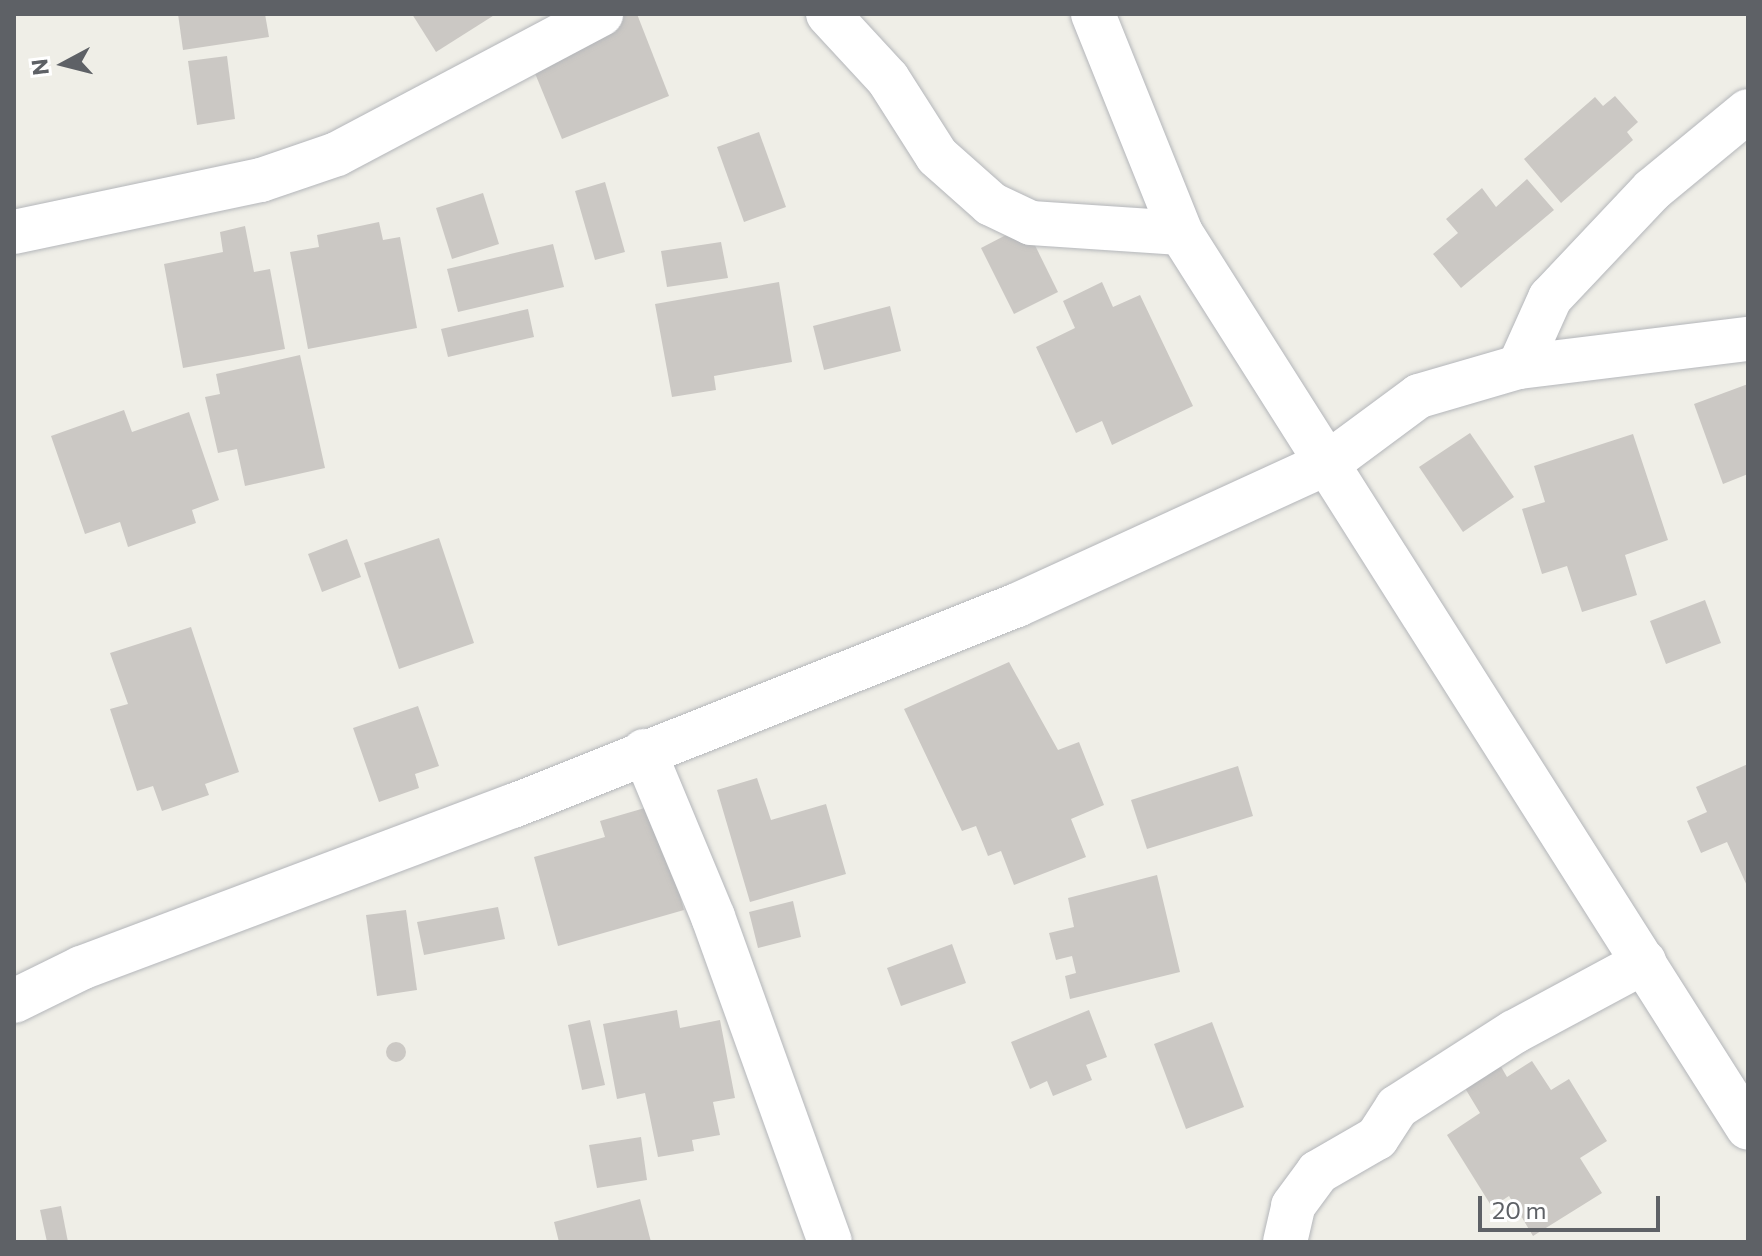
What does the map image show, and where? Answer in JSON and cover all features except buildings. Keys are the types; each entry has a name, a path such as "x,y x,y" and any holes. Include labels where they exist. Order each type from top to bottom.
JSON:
{"street":[{"path":"14,232 261,180 337,154 601,14"},
{"path":"828,14 888,79 937,156 991,204 1031,223 1181,233"},
{"path":"1093,14 1181,233 1331,461 1748,1128"},
{"path":"1519,367 1550,298 1652,190 1748,111"},
{"path":"14,1001 81,968 1017,605 1331,461 1419,396 1519,367 1748,339"},
{"path":"644,751 713,917 830,1242"},
{"path":"1285,1242 1293,1206 1318,1172 1377,1138 1397,1107 1514,1032 1644,962"}]}
